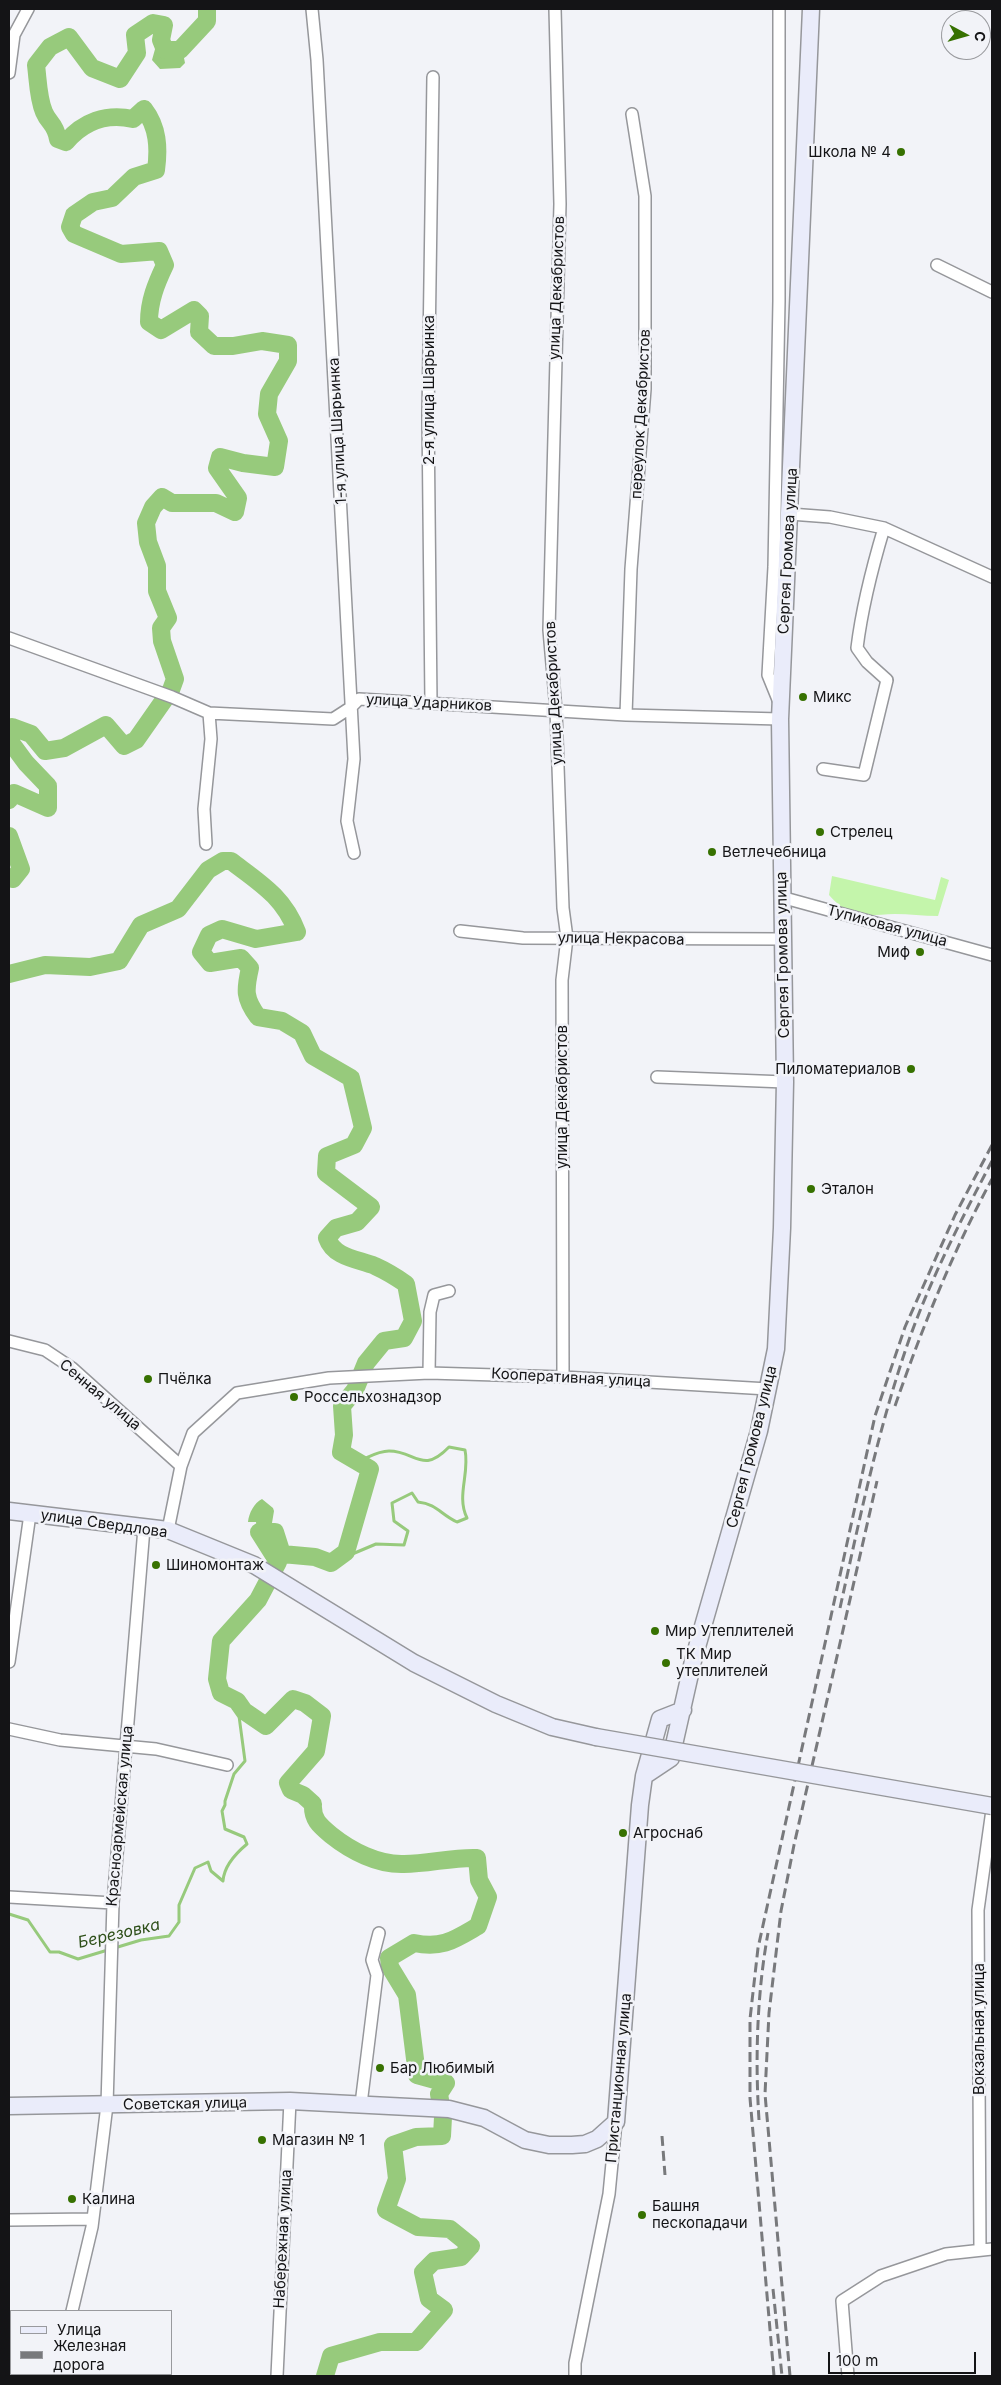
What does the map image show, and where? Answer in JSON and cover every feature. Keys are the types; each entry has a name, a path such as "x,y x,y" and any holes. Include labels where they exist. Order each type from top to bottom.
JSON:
{"street":[{"path":"9,73 14,35 28,9"},
{"name":"1-я улица Шарьинка","path":"312,9 317,60 334,350 350,708 354,759 347,820 354,853"},
{"name":"улица Декабристов","path":"555,9 560,204 549,630 556,710 563,908 567,938 562,980 563,1377"},
{"path":"779,9 779,311 774,567 768,675 780,713"},
{"name":"Сергея Громова улица","path":"683,1710 693,1662 759,1431 776,1349 782,1226 785,1082 780,713 812,9"},
{"name":"2-я улица Шарьинка","path":"431,703 428,415 433,77"},
{"name":"переулок Декабристов","path":"626,715 631,569 645,380 645,196 632,114"},
{"path":"937,265 992,292"},
{"path":"790,514 830,517 884,528 992,577"},
{"path":"823,769 864,776 887,680 867,662 857,648 860,620 884,528"},
{"name":"улица Ударников","path":"9,638 159,692 209,713 333,719 350,708 359,699 626,715 780,713"},
{"path":"206,844 204,809 210,739 209,713"},
{"name":"Тупиковая улица","path":"781,897 992,955"},
{"name":"улица Некрасова","path":"460,931 523,938 782,939"},
{"path":"657,1077 785,1082"},
{"path":"429,1373 430,1312 434,1295 449,1291"},
{"name":"Сенная улица","path":"9,1341 45,1350 72,1368 181,1466"},
{"name":"Кооперативная улица","path":"181,1466 193,1434 237,1393 361,1376 429,1373 563,1377 768,1389"},
{"path":"168,1530 181,1466"},
{"name":"улица Свердлова","path":"9,1511 168,1530 254,1565 414,1663 496,1704 552,1727 596,1737 992,1808"},
{"path":"9,1662 30,1514"},
{"name":"Красноармейская улица","path":"72,2310 93,2219 107,2105 113,1903 144,1528"},
{"name":"Пристанционная улица","path":"575,2376 575,2363 609,2194 644,1776 660,1719 683,1710"},
{"path":"9,1729 60,1740 156,1749 227,1765"},
{"name":"Вокзальная улица","path":"980,2249 978,1910 992,1808"},
{"path":"9,1897 113,1903"},
{"path":"361,2104 377,1975 372,1960 379,1933"},
{"name":"Советская улица","path":"9,2106 290,2101 361,2104 443,2109 484,2118 525,2140 549,2145 585,2144 597,2140"},
{"name":"Набережная улица","path":"277,2376 290,2101"},
{"path":"597,2140 616,2122"},
{"path":"597,2140 614,2145"},
{"path":"9,2220 93,2219"},
{"path":"848,2376 842,2301 881,2276 946,2254 992,2249"}],"shaded area":[{"path":"157,42 167,44 165,50 183,53 185,63 180,68 160,69 152,60"},
{"path":"832,876 935,900 941,877 949,880 938,916 867,915 844,909 829,895"},
{"path":"262,1499 274,1511 270,1535 264,1535 257,1530 256,1522 248,1522 252,1509"}],"waterway":[{"path":"9,736 12,727 31,734 45,751 64,748 106,725 124,746 136,740 171,690 175,679 162,641 161,628 168,618 157,591 157,566 148,542 146,523 153,507 162,497 172,503 216,503 235,512 238,498 217,468 220,457 243,463 275,467 279,441 267,414 269,394 288,361 288,345 262,341 233,346 214,346 199,332 200,316 194,310 161,330 149,322 150,307 165,265 159,251 121,254 74,234 70,227 74,215 93,202 112,198 134,177 156,170 155,130 149,116 144,109 133,119 123,117 104,118 80,129 66,142 58,139 44,112 39,95 36,65 50,47 69,37 92,68 120,79 137,53 135,35 153,23 164,25 161,40 165,50 180,50 207,21 207,9"},
{"path":"9,740 26,763 48,786 48,808 14,793 9,800"},
{"path":"9,836 21,869 13,879 9,878"},
{"path":"9,974 45,965 90,967 119,961 141,925 178,909 208,870 223,861 231,861 252,876 278,900 292,920 297,932 256,939 222,929 209,935 201,952 210,963 241,958 250,968 247,994 250,1004 258,1017 282,1021 302,1033 313,1056 351,1078 363,1128 354,1145 327,1156 326,1173 371,1207 357,1222 336,1228 327,1238 330,1245 341,1254 375,1266 406,1284 413,1321 404,1338 384,1341 366,1363 355,1390 342,1406 344,1435 341,1452 370,1469 346,1552 331,1563 315,1557 282,1554 275,1532 259,1532 278,1562 258,1600 221,1641 217,1679 221,1693 237,1701 244,1711 266,1726 293,1699 305,1703 322,1716 316,1751 288,1783 291,1790 303,1795 313,1804 317,1821 331,1835 365,1856 394,1864 477,1858 479,1880 488,1897 478,1926 448,1942 432,1945 414,1943 389,1958 390,1967 407,1995 417,2075 446,2083 439,2094 443,2117 442,2136 416,2137 393,2145 397,2179 386,2210 418,2227 450,2229 471,2246 461,2257 434,2261 423,2272 429,2299 444,2310 416,2342 380,2342 331,2356 325,2376"},
{"path":"331,1563 376,1544 404,1545 408,1531 394,1521 392,1503 412,1493 418,1502 434,1507 457,1522 467,1518 463,1501 466,1467 465,1450 449,1447 440,1455 425,1461 406,1454 385,1451 359,1461"},
{"name":"Березовка","path":"9,1914 28,1920 50,1952 59,1952 78,1959 141,1940 169,1936 179,1922 179,1905 195,1868 208,1862 211,1871 223,1881 225,1870 238,1852 247,1844 244,1837 225,1829 222,1811 234,1774 245,1761 237,1701"}],"railway":[{"path":"774,2376 750,2098 750,2019 758,1948 875,1416 905,1327 955,1215 992,1145"},
{"path":"840,1608 880,1437 910,1337 938,1270 992,1161"},
{"path":"895,1406 939,1290 964,1234 992,1179"},
{"path":"790,2376 765,2094 769,2013 781,1911 794,1845 877,1481"},
{"path":"759,2120 758,2026 761,1979 768,1933"},
{"path":"662,2136 665,2175"},
{"path":"773,2289 782,2376"}],"place":[{"name":"Школа № 4","path":"901,152"},
{"name":"Микс","path":"803,697"},
{"name":"Стрелец","path":"820,832"},
{"name":"Ветлечебница","path":"712,852"},
{"name":"Миф","path":"920,952"},
{"name":"Пиломатериалов","path":"911,1069"},
{"name":"Эталон","path":"811,1189"},
{"name":"Пчёлка","path":"148,1379"},
{"name":"Россельхознадзор","path":"294,1397"},
{"name":"Шиномонтаж","path":"156,1565"},
{"name":"Мир Утеплителей","path":"655,1631"},
{"name":"ТК Мир утеплителей","path":"666,1663"},
{"name":"Агроснаб","path":"623,1833"},
{"name":"Бар Любимый","path":"380,2068"},
{"name":"Магазин № 1","path":"262,2140"},
{"name":"Калина","path":"72,2199"},
{"name":"Башня пескопадачи","path":"642,2215"}]}
